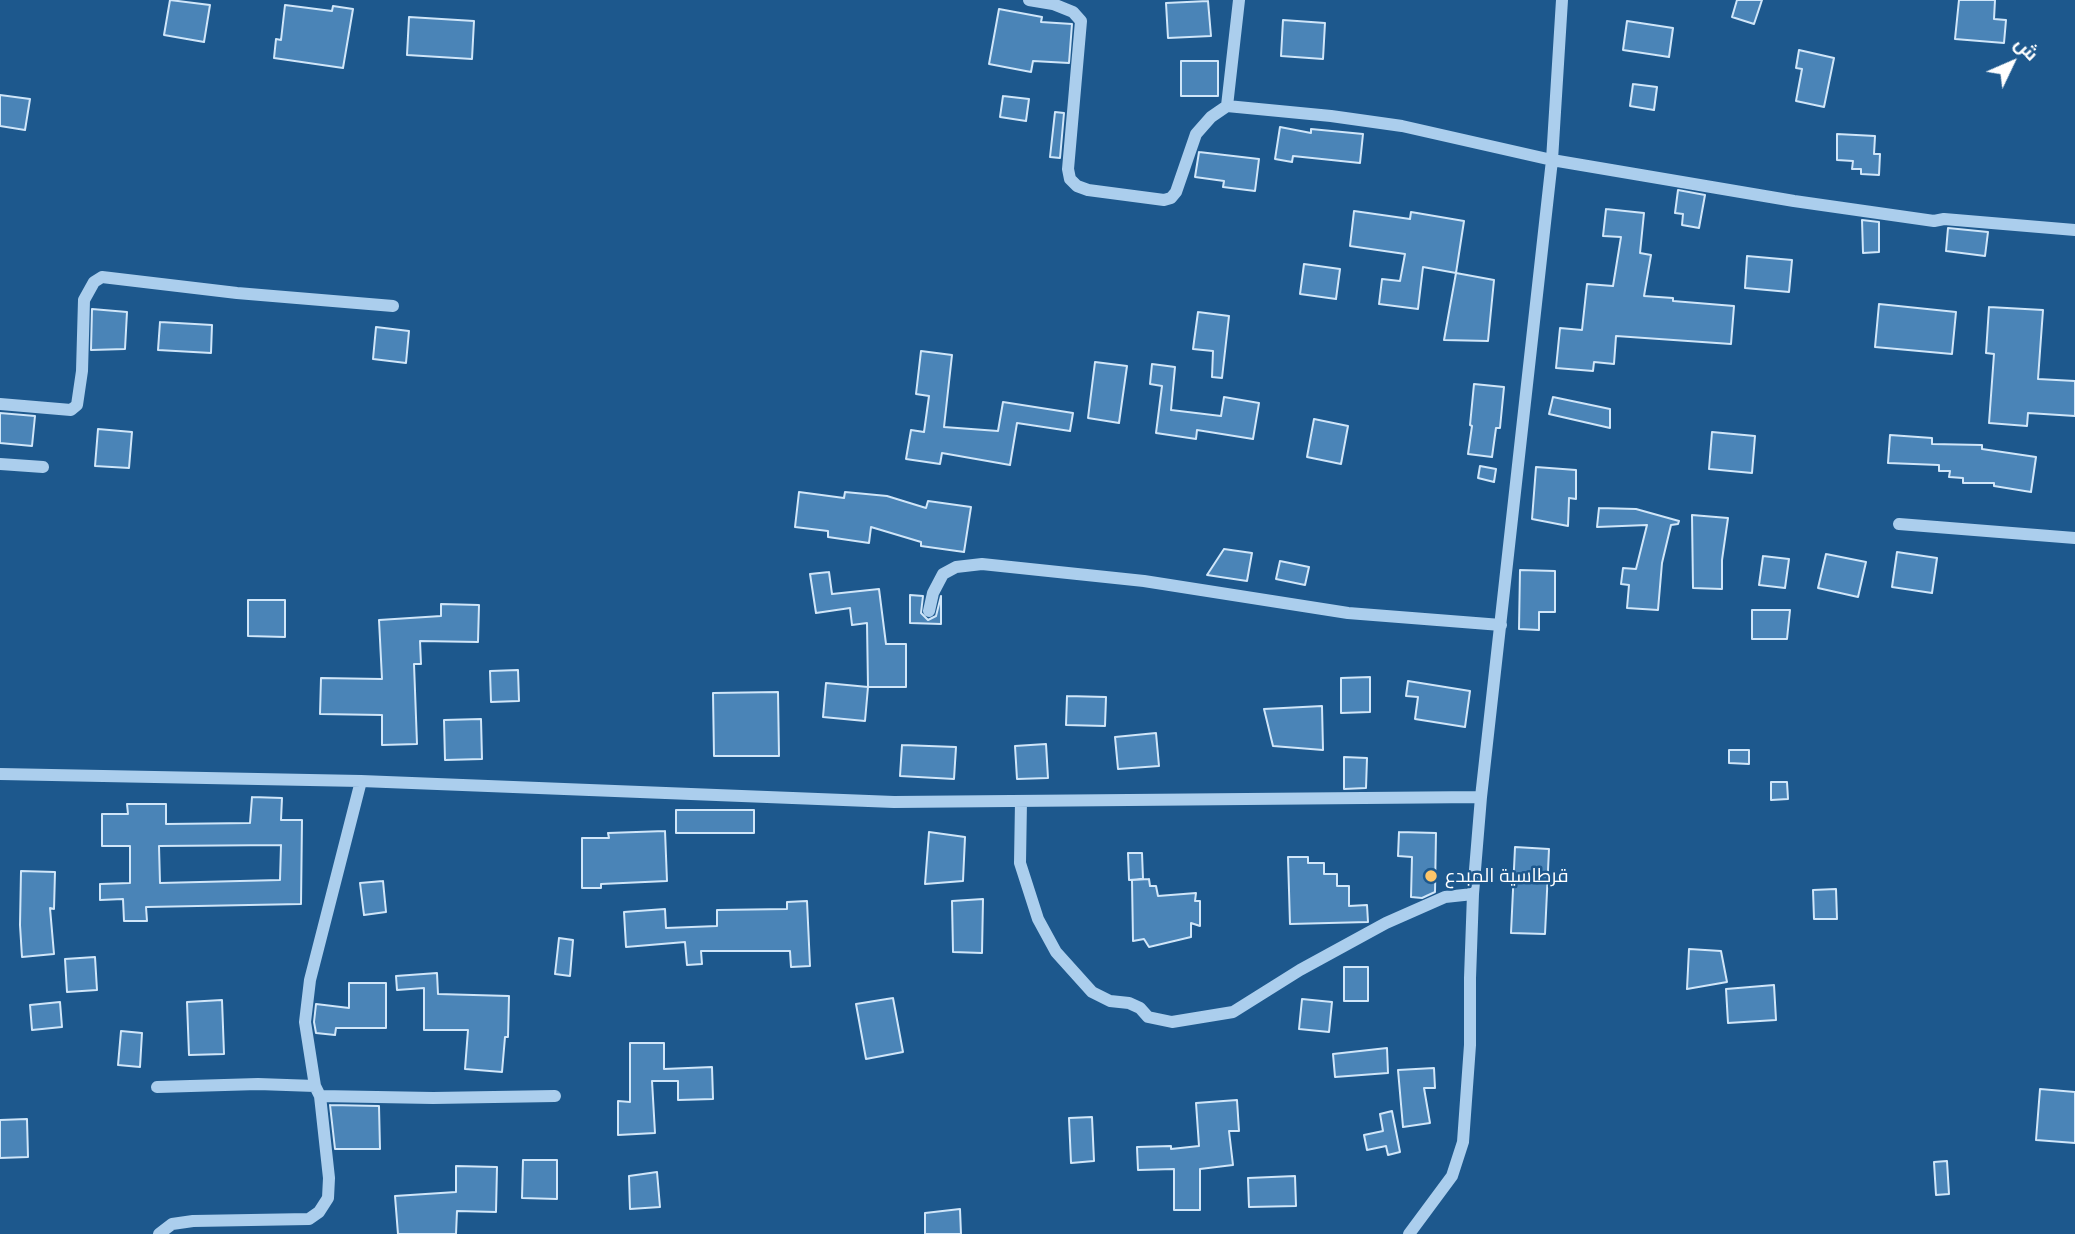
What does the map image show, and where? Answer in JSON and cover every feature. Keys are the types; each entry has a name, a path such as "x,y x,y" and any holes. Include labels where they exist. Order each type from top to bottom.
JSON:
{"street":[{"path":"1029,0 1053,4 1073,12 1081,21 1068,169 1070,179 1077,186 1088,190 1164,200 1171,198 1176,192 1196,134 1211,117 1227,106 1318,114 1402,126 1552,160 1794,201 1934,221 1944,219 2075,230"},
{"path":"1227,106 1239,0"},
{"path":"1409,1234 1452,1176 1463,1142 1470,1045 1473,894 1481,796 1552,160 1562,0"},
{"path":"0,404 71,410 77,405 82,371 84,300 94,282 102,277 237,293 393,306"},
{"path":"0,464 43,467"},
{"path":"1899,524 2075,538"},
{"path":"929,611 933,593 943,574 956,567 982,564 1144,581 1348,613 1501,625"},
{"path":"0,774 361,781 894,802 1481,796"},
{"path":"159,1234 172,1224 193,1221 309,1219 319,1212 328,1198 329,1178 318,1091 304,1022 310,980 361,781"},
{"path":"1021,801 1020,863 1038,919 1056,952 1092,992 1110,1000 1129,1003 1140,1008 1148,1017 1172,1022 1233,1012 1300,970 1386,923 1445,897 1473,894"},
{"path":"157,1087 258,1084 318,1091 483,1098 555,1096"}],"building":[{"path":"170,0 210,5 204,42 164,35"},
{"path":"1737,0 1762,0 1754,24 1732,17"},
{"path":"1959,0 1995,0 1994,19 2006,20 2004,43 1955,39"},
{"path":"1208,1 1211,36 1168,38 1166,3"},
{"path":"285,5 332,11 333,6 353,9 343,68 274,58 276,39 281,40"},
{"path":"999,9 1042,17 1041,22 1072,24 1069,63 1033,61 1031,72 989,64"},
{"path":"409,17 474,21 472,59 407,55"},
{"path":"1283,20 1325,23 1323,59 1281,56"},
{"path":"1627,21 1673,28 1669,57 1623,50"},
{"path":"1799,50 1834,58 1824,107 1796,101 1802,69 1796,68"},
{"path":"1181,61 1218,61 1218,96 1181,96"},
{"path":"1633,84 1657,87 1654,110 1630,106"},
{"path":"0,95 30,99 25,130 0,126"},
{"path":"1003,96 1029,99 1026,121 1000,117"},
{"path":"1055,112 1064,113 1060,158 1050,157"},
{"path":"1280,127 1311,133 1311,129 1363,134 1360,163 1293,156 1292,162 1275,159"},
{"path":"1837,134 1875,136 1874,154 1880,154 1879,175 1861,174 1861,169 1852,169 1853,161 1837,160"},
{"path":"1199,152 1259,159 1255,191 1223,187 1224,181 1195,177"},
{"path":"1678,190 1705,195 1699,228 1682,225 1683,214 1675,213"},
{"path":"1606,209 1644,213 1640,253 1651,255 1644,296 1734,306 1731,344 1616,336 1614,364 1594,362 1593,371 1556,368 1560,328 1582,330 1587,284 1613,286 1621,237 1603,236"},
{"path":"1354,211 1410,219 1411,212 1464,221 1456,273 1423,267 1418,309 1379,304 1382,279 1400,281 1405,254 1350,246"},
{"path":"1862,220 1879,222 1879,252 1863,253"},
{"path":"1948,228 1988,232 1985,256 1946,251"},
{"path":"1747,256 1792,260 1789,292 1745,288"},
{"path":"1304,264 1340,269 1336,299 1300,294"},
{"path":"1456,273 1494,280 1488,341 1444,340"},
{"path":"1879,304 1956,312 1952,354 1875,347"},
{"path":"1989,307 2043,310 2038,379 2075,381 2075,416 2028,413 2027,426 1989,423 1994,354 1986,353"},
{"path":"92,309 127,312 125,349 91,350"},
{"path":"1198,312 1229,316 1222,378 1212,377 1213,351 1193,349"},
{"path":"160,322 212,325 211,353 158,350"},
{"path":"376,327 409,331 406,363 373,359"},
{"path":"921,351 952,355 944,427 998,431 1003,402 1073,413 1070,431 1017,423 1010,465 942,453 940,464 906,459 911,430 924,432 929,396 916,394"},
{"path":"1095,362 1127,366 1119,423 1088,418"},
{"path":"1152,364 1175,367 1171,410 1221,416 1224,397 1259,403 1253,439 1197,430 1196,439 1156,433 1162,386 1150,384"},
{"path":"1474,384 1504,387 1500,428 1496,428 1492,457 1468,454"},
{"path":"1553,397 1610,409 1610,428 1549,414"},
{"path":"0,413 35,416 32,446 0,443"},
{"path":"1314,419 1348,426 1341,464 1307,457"},
{"path":"98,429 132,432 129,468 95,466"},
{"path":"1712,432 1755,436 1752,473 1709,469"},
{"path":"1890,435 1932,438 1932,444 1982,445 1982,449 2036,457 2031,492 1994,486 1994,483 1963,483 1963,478 1949,477 1950,471 1939,471 1939,465 1888,463"},
{"path":"1480,466 1496,469 1494,482 1478,478"},
{"path":"1536,467 1576,470 1576,499 1569,498 1568,526 1532,519"},
{"path":"799,492 844,498 845,492 887,496 926,508 928,501 971,507 964,552 921,546 921,542 871,527 869,543 828,537 828,531 795,527"},
{"path":"1599,508 1636,509 1679,521 1678,524 1671,525 1662,563 1658,610 1627,608 1629,585 1621,584 1623,568 1636,569 1647,525 1597,527"},
{"path":"1692,515 1728,518 1722,560 1722,589 1693,588"},
{"path":"1224,549 1252,553 1247,581 1207,575"},
{"path":"1897,552 1937,558 1932,593 1892,587"},
{"path":"1826,554 1866,562 1858,597 1818,588"},
{"path":"1763,556 1789,559 1785,588 1759,585"},
{"path":"1280,561 1309,567 1305,585 1276,579"},
{"path":"1520,570 1555,571 1555,612 1539,612 1539,630 1519,629"},
{"path":"829,572 832,594 879,589 886,644 906,644 906,687 868,687 867,623 852,625 850,608 816,613 810,574"},
{"path":"910,595 923,596 921,613 928,620 936,616 941,596 941,624 910,623"},
{"path":"248,600 285,600 285,637 248,636"},
{"path":"441,604 479,605 478,642 420,641 421,664 414,664 417,744 382,745 382,715 320,714 321,678 382,679 379,620 441,616"},
{"path":"1752,610 1790,610 1787,639 1752,639"},
{"path":"518,670 519,701 491,702 490,671"},
{"path":"1370,677 1370,712 1341,713 1341,678"},
{"path":"1408,681 1470,691 1465,727 1415,719 1418,697 1406,696"},
{"path":"826,683 868,687 865,721 823,717"},
{"path":"778,692 779,756 714,756 713,693"},
{"path":"1067,696 1106,697 1105,726 1066,725"},
{"path":"1322,706 1323,750 1273,746 1264,709"},
{"path":"481,719 482,759 445,760 444,720"},
{"path":"1156,733 1159,766 1118,769 1115,737"},
{"path":"1046,744 1048,778 1017,779 1015,746"},
{"path":"902,745 956,747 954,779 900,776"},
{"path":"1729,750 1749,750 1749,764 1729,763"},
{"path":"1344,757 1367,758 1366,788 1344,789"},
{"path":"1771,782 1787,782 1788,799 1771,800"},
{"path":"252,797 282,798 281,820 302,820 301,904 146,907 147,921 124,921 123,899 100,900 100,884 130,883 130,846 102,846 102,814 128,814 127,804 166,804 166,824 250,823","holes":["281,845 280,880 160,883 159,846"]},
{"path":"676,810 754,810 754,833 676,833"},
{"path":"665,831 667,881 601,884 601,888 582,888 582,838 609,838 608,833"},
{"path":"929,832 965,837 963,881 925,884"},
{"path":"1399,832 1436,833 1435,892 1422,898 1411,897 1412,857 1398,856"},
{"path":"1515,847 1549,849 1545,934 1511,933"},
{"path":"1128,853 1142,853 1143,879 1129,880"},
{"path":"1288,857 1308,857 1308,863 1324,863 1324,874 1337,874 1337,886 1349,886 1349,906 1367,905 1368,922 1290,924"},
{"path":"21,871 55,872 54,909 50,908 54,954 22,957"},
{"path":"1149,879 1150,886 1156,886 1158,896 1196,893 1195,901 1200,901 1200,926 1191,923 1191,937 1149,947 1144,939 1133,941 1132,880"},
{"path":"383,881 386,912 364,915 360,883"},
{"path":"1836,889 1837,919 1814,919 1813,890"},
{"path":"983,899 982,953 953,952 952,901"},
{"path":"807,901 810,966 791,967 790,951 701,951 702,964 687,965 685,942 626,947 624,912 665,909 666,928 717,926 717,910 787,909 787,902"},
{"path":"559,938 573,940 570,976 555,974"},
{"path":"1689,949 1721,951 1727,982 1687,989"},
{"path":"95,957 97,990 67,992 65,959"},
{"path":"1344,967 1368,967 1368,1001 1344,1001"},
{"path":"437,973 438,994 509,996 508,1037 505,1037 502,1072 465,1069 468,1030 424,1030 424,988 397,990 396,976"},
{"path":"349,983 386,983 386,1028 336,1028 335,1035 316,1033 316,1004 349,1008"},
{"path":"1774,985 1776,1020 1728,1023 1726,989"},
{"path":"893,998 903,1052 866,1059 856,1004"},
{"path":"1302,999 1332,1002 1329,1032 1299,1029"},
{"path":"222,1000 224,1054 189,1055 187,1002"},
{"path":"60,1002 62,1027 32,1030 30,1005"},
{"path":"121,1031 142,1033 140,1067 118,1065"},
{"path":"630,1043 664,1043 664,1069 712,1067 713,1099 678,1100 678,1081 652,1081 655,1133 618,1135 618,1101 630,1102"},
{"path":"1387,1048 1388,1073 1335,1077 1333,1054"},
{"path":"1434,1068 1435,1088 1424,1088 1430,1123 1403,1127 1398,1070"},
{"path":"2040,1089 2075,1092 2075,1143 2036,1140"},
{"path":"1237,1100 1239,1131 1229,1131 1233,1165 1200,1169 1200,1210 1174,1210 1174,1169 1138,1170 1137,1147 1171,1146 1171,1149 1199,1146 1196,1103"},
{"path":"330,1105 379,1106 380,1149 335,1149"},
{"path":"1392,1111 1400,1152 1388,1155 1386,1146 1367,1150 1364,1135 1383,1131 1380,1114"},
{"path":"1092,1117 1094,1161 1071,1163 1069,1118"},
{"path":"27,1119 28,1157 0,1158 0,1120"},
{"path":"523,1160 557,1160 557,1199 522,1198"},
{"path":"1947,1161 1949,1194 1936,1195 1934,1162"},
{"path":"456,1166 497,1167 496,1212 457,1211 456,1234 398,1234 395,1196 456,1192"},
{"path":"657,1172 660,1207 630,1209 629,1176"},
{"path":"1295,1176 1296,1206 1249,1207 1248,1178"},
{"path":"960,1209 961,1234 925,1234 925,1213"}],"place":[{"name":"قرطاسية المبدع","path":"1431,876"}]}
